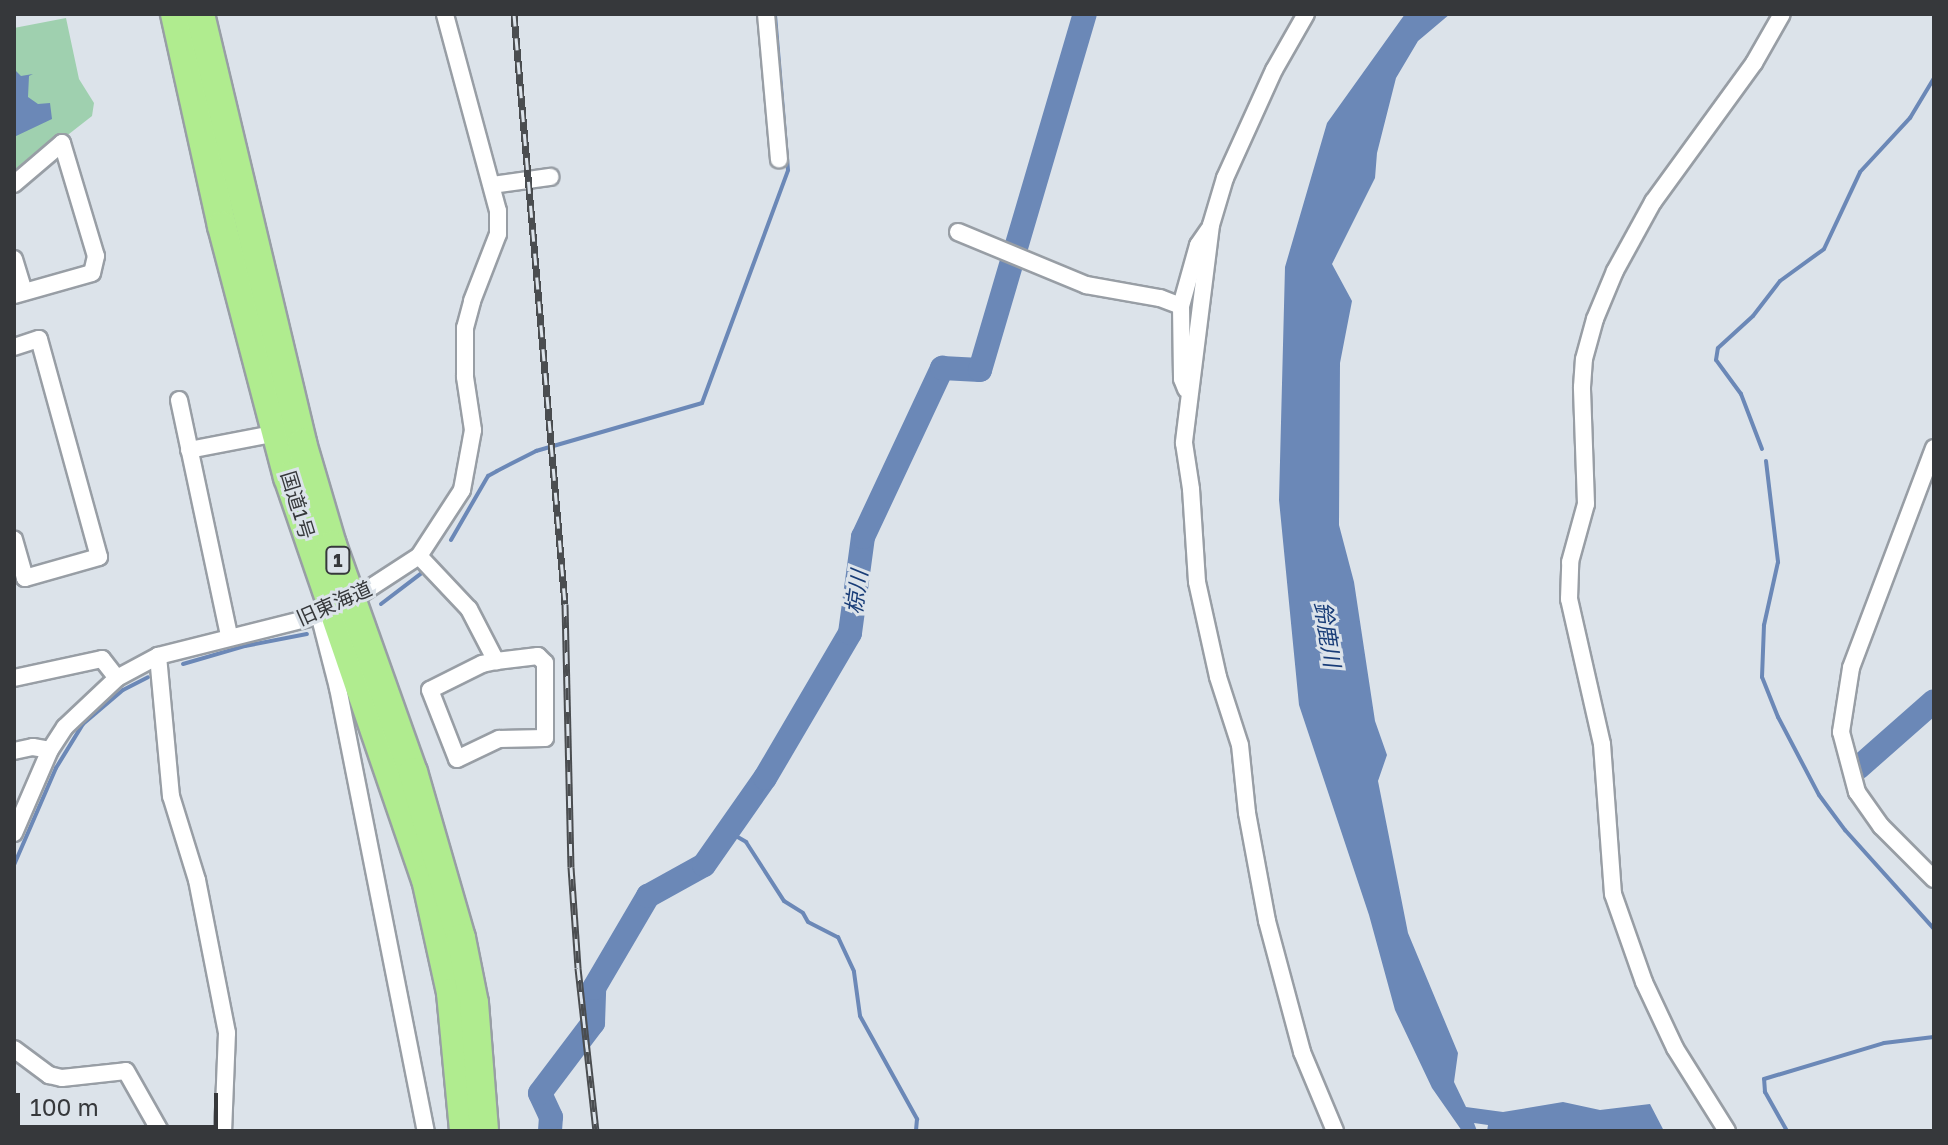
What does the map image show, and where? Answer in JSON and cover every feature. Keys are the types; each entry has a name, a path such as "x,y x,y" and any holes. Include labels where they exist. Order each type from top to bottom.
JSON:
{"highway":[{"name":"国道1号","path":"175,14 222,226 277,433 426,879 453,1005 471,1129"},
{"name":"国道1号","path":"200,14 302,443 332,545 334,606 413,772 461,938 474,1003 483,1101 471,1129"}],"street":[{"name":"旧東海道","path":"16,823 50,750 77,713 117,678 158,656 334,606 419,556 462,490 470,462 473,430 465,377 465,328 498,234 498,211 445,14"},
{"path":"766,14 779,159"},
{"path":"1306,14 1274,70 1237,151 1211,225 1184,443 1191,489 1197,582 1206,628 1240,745 1247,813 1282,986 1302,1052 1335,1131"},
{"path":"1727,1131 1675,1048 1644,982 1613,894 1602,744 1569,599 1570,562 1586,504 1582,387 1584,359 1595,319 1615,271 1653,202 1754,63 1782,14"},
{"path":"14,184 62,143 96,256 92,273 19,294 14,259"},
{"path":"492,185 550,177"},
{"path":"1190,398 1182,379 1181,306 1198,245 1211,225"},
{"path":"961,233 1086,285 1160,298 1181,306"},
{"path":"14,347 39,339 99,557 25,578 14,540"},
{"path":"179,400 229,636"},
{"path":"189,450 277,433"},
{"path":"1934,448 1851,668 1841,732 1857,792 1881,826 1934,879"},
{"path":"419,556 469,609 496,661"},
{"path":"334,606 338,688 426,1131"},
{"path":"158,656 171,796 197,880 227,1033 223,1131"},
{"path":"538,656 545,663 545,738 499,739 457,759 430,690 482,664 496,661 538,656"},
{"path":"14,678 102,659 117,678"},
{"path":"14,751 33,747 50,750"},
{"path":"14,1049 49,1075 62,1078 126,1071 160,1131"}],"green space":[{"path":"66,18 79,79 94,103 92,116 14,177 14,28"}],"water":[{"name":"鈴鹿川","path":"1405,14 1450,14 1418,41 1396,78 1377,153 1375,178 1332,264 1352,301 1340,363 1339,525 1354,582 1375,721 1387,755 1378,781 1408,933 1458,1053 1454,1082 1466,1107 1503,1112 1563,1102 1600,1110 1650,1104 1664,1131 1487,1131 1488,1125 1474,1123 1477,1131 1462,1131 1432,1088 1395,1010 1369,915 1299,705 1279,500 1285,267 1327,123"},
{"path":"14,69 21,76 33,74 29,76 28,97 38,104 50,103 52,119 14,137"}],"waterway":[{"path":"451,540 488,476 497,471 536,451 702,403 788,170 775,14"},
{"name":"椋川","path":"550,1131 551,1117 540,1093 593,1023 594,988 648,896 704,865 765,778 850,633 863,537 942,368 980,370 1085,14"},
{"path":"1762,449 1741,394 1716,360 1718,348 1753,316 1780,281 1824,249 1860,172 1910,118 1934,78"},
{"path":"1766,461 1778,562 1764,625 1762,677 1778,717 1819,795 1845,830 1934,929"},
{"path":"381,604 423,572"},
{"path":"183,664 245,646 307,634"},
{"path":"14,865 56,768 83,724 123,690 148,677"},
{"path":"1858,768 1934,701"},
{"path":"729,832 746,842 784,901 803,913 808,922 838,937 854,972 860,1016 917,1119 916,1131"},
{"path":"1787,1131 1765,1092 1764,1079 1884,1043 1934,1037"}],"railway":[{"path":"514,14 565,604 571,867 578,968 596,1131"}]}
